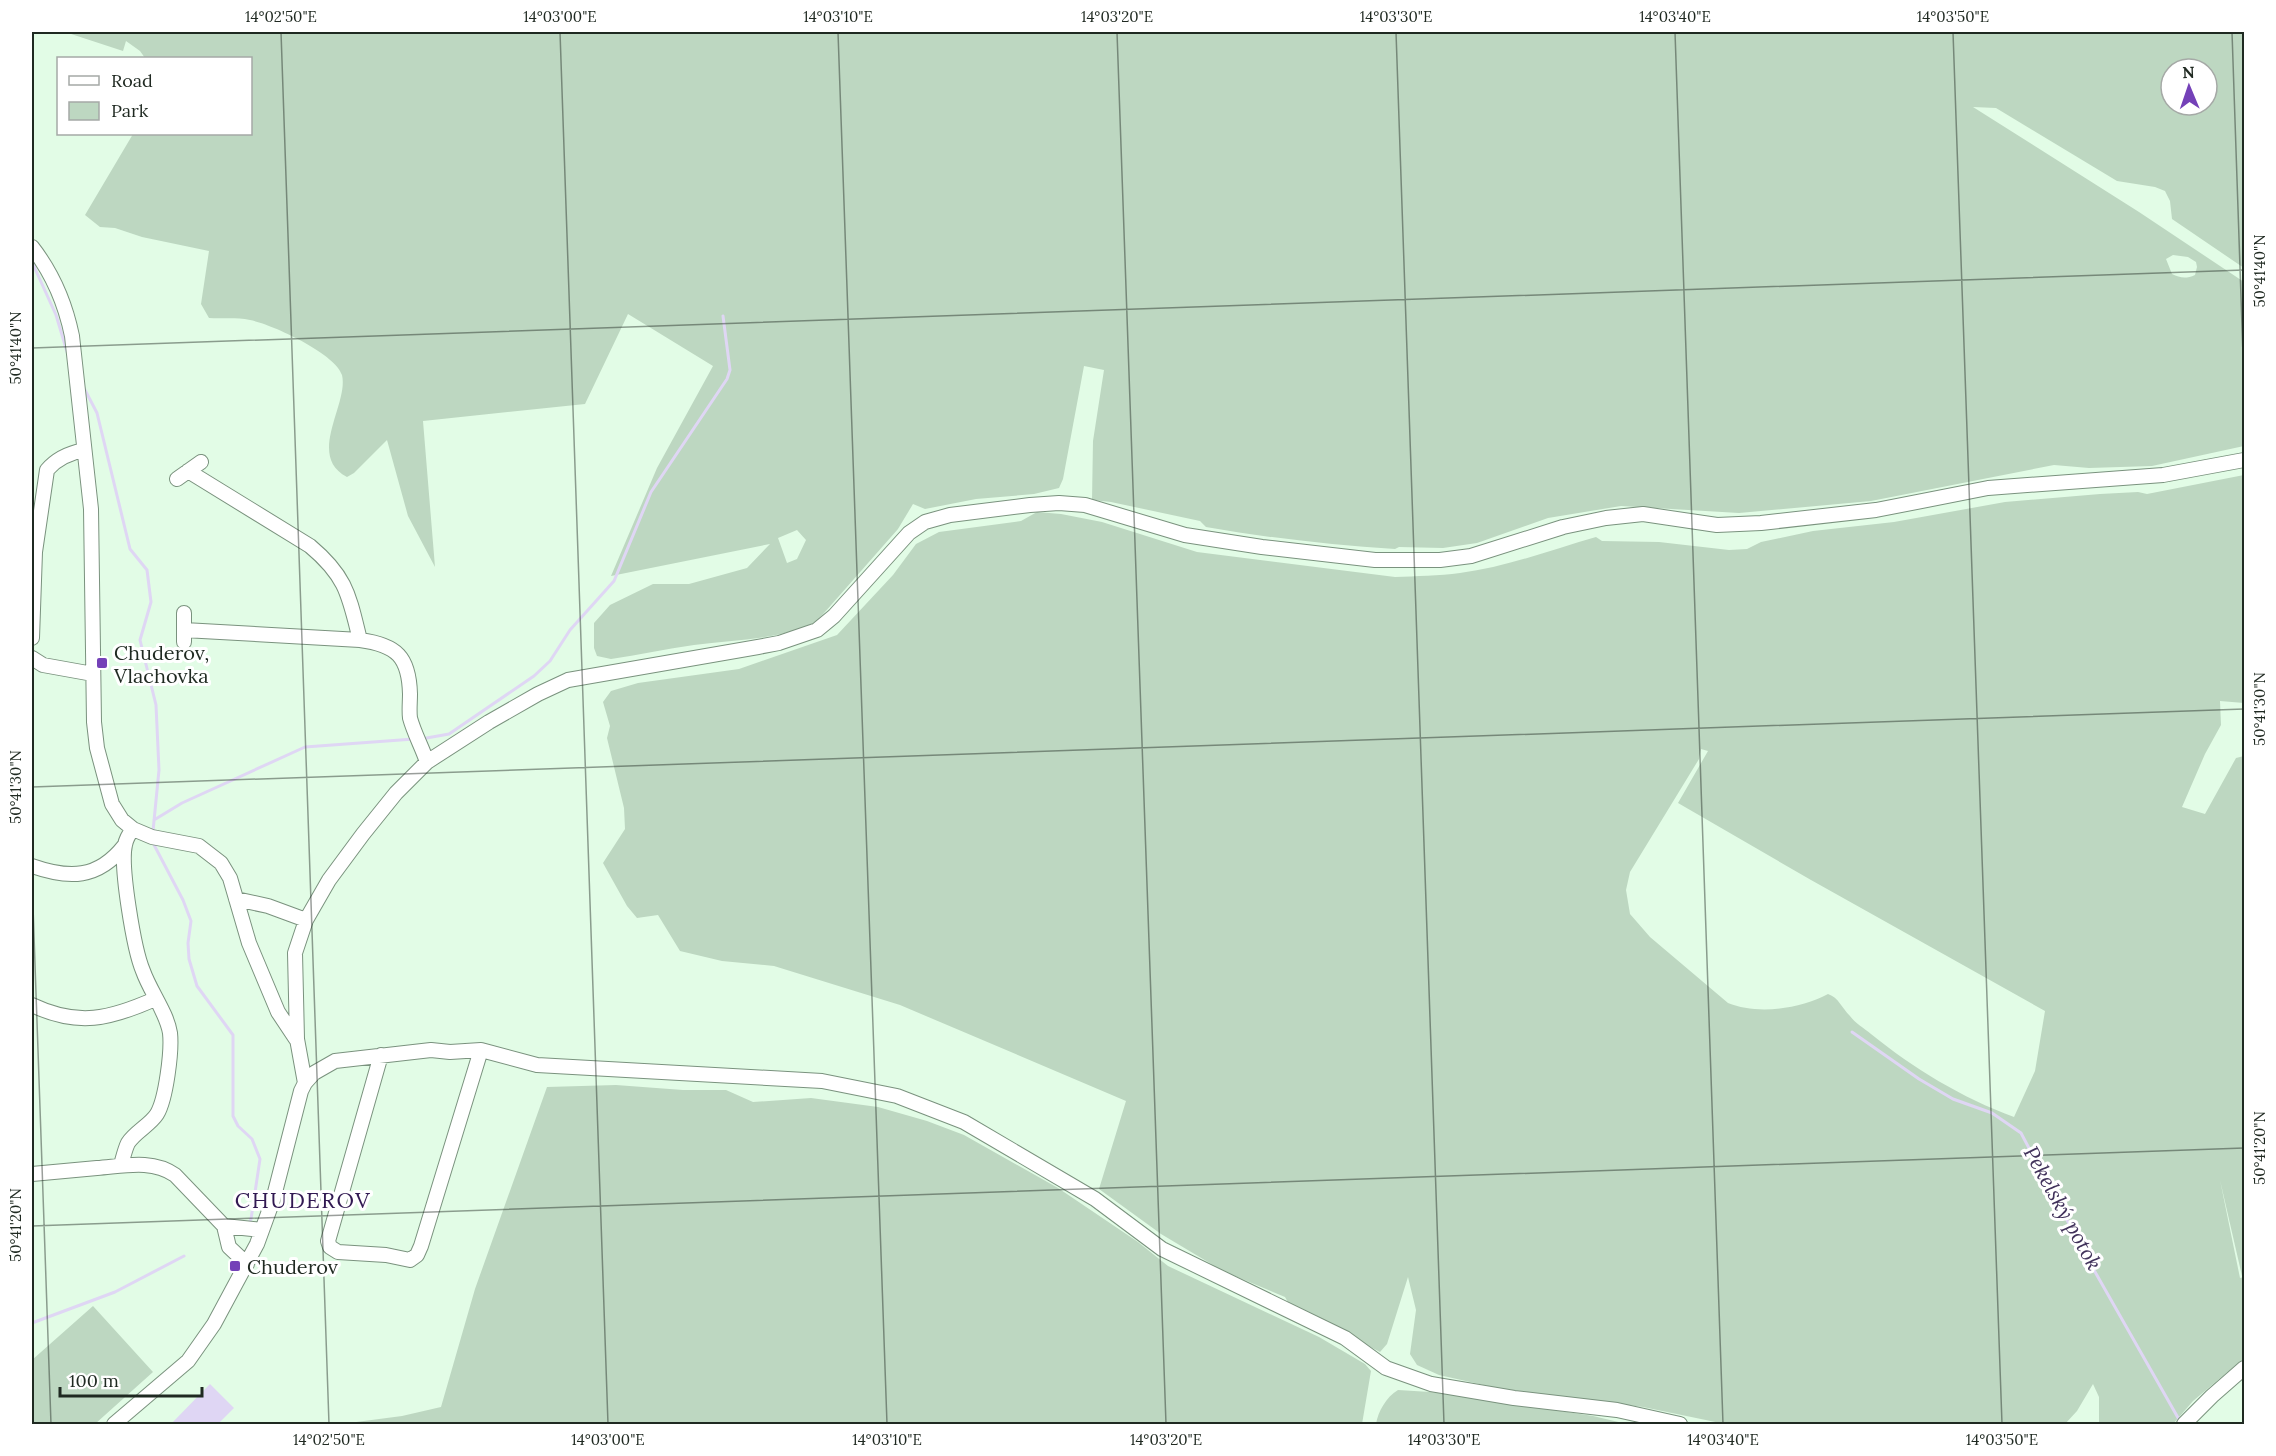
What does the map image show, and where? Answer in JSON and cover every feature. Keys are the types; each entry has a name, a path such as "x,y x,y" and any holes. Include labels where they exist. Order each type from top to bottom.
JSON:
{"street":[{"path":"32,247 57,286 67,309 75,361 91,509 93,674 97,748 112,804 122,820 133,829 149,836 199,846 221,863 230,878 249,942 278,1012 297,1041"},
{"path":"32,638 35,552 47,470 53,463 68,454 84,450"},
{"path":"305,1083 297,1041 295,953 306,920 329,880 363,834 396,793 427,762 489,722 568,680 779,643 817,630 834,616 909,533 925,522 950,515 1059,503 1085,505 1185,535 1262,547 1376,560 1440,560 1470,556 1563,527 1606,518 1643,514 1717,525 1761,523 1876,510 1988,488 2163,475 2244,460"},
{"path":"201,462 183,475 310,546 326,559 339,574 347,591 353,606 360,640"},
{"path":"32,487 46,480"},
{"path":"184,613 184,636 360,640 377,642 389,647 400,655 409,674 410,718 427,762"},
{"path":"32,658 43,665 93,674"},
{"path":"32,866 55,874 81,873 102,868 113,860 133,829"},
{"path":"121,1165 128,1143 157,1113 167,1080 170,1033 165,1015 142,969 136,947 124,864 124,846"},
{"path":"236,899 268,906 306,920"},
{"path":"32,1005 50,1014 90,1020 112,1016 155,999"},
{"path":"114,1425 188,1361 206,1339 247,1264 257,1230 273,1200 305,1083 324,1066 335,1061 431,1050 450,1052 481,1050 537,1065 822,1081 897,1096 964,1122 1095,1199 1162,1249 1345,1338 1386,1368 1431,1384 1514,1398 1617,1410 1680,1425"},
{"path":"381,1055 328,1241 330,1247 338,1252 386,1255 410,1260 417,1256 421,1246 481,1050"},
{"path":"32,1174 121,1165 146,1165 166,1169 175,1175 247,1264"},
{"path":"226,1236 238,1228 257,1230"},
{"path":"2187,1421 2244,1368"}],"green space":[{"path":"65,32 2244,32 2244,268 2172,219 2170,201 2165,191 2155,187 2117,181 1996,108 1973,107 2139,212 2244,282 2244,446 2152,466 2089,468 2054,465 1871,501 1739,513 1621,506 1548,518 1477,543 1443,548 1399,547 1395,549 1277,538 1206,527 1200,521 1092,500 1093,441 1104,370 1084,366 1063,479 1059,488 1034,494 976,499 925,509 913,504 898,529 817,621 802,628 772,636 694,645 611,659 597,656 594,648 594,623 610,605 653,584 689,584 747,568 770,544 611,576 657,468 713,366 628,314 585,404 423,421 435,567 408,516 387,440 354,473 347,477 335,468 330,456 329,443 343,387 342,375 337,367 316,349 273,327 245,319 209,318 201,304 209,251 142,237 115,228 100,227 85,215 132,135 252,135 252,57 144,57 126,41 123,51","holes":["2173,255 2188,257 2196,262 2195,275 2183,278 2172,274 2166,259","797,530 806,540 797,559 787,563 778,538"]},
{"path":"2244,475 2244,703 2220,701 2221,725 2205,754 2182,807 2205,814 2236,758 2244,756 2244,1275 2242,1276 2220,1180 2240,1278 2244,1277 2244,1358 2193,1401 2173,1424 2099,1424 2099,1397 2093,1384 2077,1411 2065,1424 1725,1424 1643,1407 1497,1388 1439,1375 1417,1365 1410,1354 1416,1310 1408,1277 1387,1344 1380,1352 1289,1304 1285,1297 1223,1271 1161,1234 1099,1189 1126,1101 900,1005 774,966 722,961 680,951 658,915 637,918 627,906 603,863 625,829 624,808 607,738 610,726 603,702 611,691 638,683 739,669 837,635 893,575 916,544 939,532 1021,521 1037,512 1061,514 1102,522 1197,552 1395,577 1444,575 1477,570 1596,537 1602,541 1659,542 1729,550 1747,549 1761,542 1813,531 1894,522 2005,502 2100,494 2138,492 2147,494","holes":["1701,749 1708,751 1678,803 2045,1011 2035,1071 2014,1117 1976,1101 1921,1070 1857,1023 1837,1000 1828,994 1792,1007 1778,1009 1752,1009 1728,1003 1650,937 1630,914 1626,890 1630,872 1699,759"]},
{"path":"616,1085 683,1090 726,1090 753,1102 811,1098 878,1107 927,1121 964,1135 1058,1188 1138,1242 1168,1266 1319,1337 1365,1364 1371,1371 1362,1424 341,1424 402,1416 441,1407 475,1289 547,1087"},
{"path":"93,1306 153,1372 95,1424 32,1424 32,1360"},
{"path":"1398,1390 1446,1393 1593,1416 1627,1424 1376,1424 1383,1405"}],"shaded area":[{"path":"210,1384 234,1408 218,1424 171,1424"}],"waterway":[{"path":"32,262 56,315 68,355"},
{"path":"421,739 449,734 534,676 550,661 570,630 614,581 651,492 727,379 730,370 723,316"},
{"path":"84,388 97,413 130,549 147,570 151,602 140,640 156,705 159,770 153,831"},
{"path":"154,820 182,803 305,747 414,739"},
{"path":"152,841 183,900 191,921 188,943 189,959 197,986 233,1035 233,1116 238,1126 252,1139 260,1159 251,1219 248,1225"},
{"name":"Pekelský potok","path":"1852,1032 1919,1079 1953,1099 1992,1113 2021,1133 2086,1256 2181,1423"},
{"path":"32,1323 115,1292 184,1256"}],"place":[{"name":"Chuderov, Vlachovka","path":"102,663"},
{"name":"Chuderov","path":"235,1266"}],"district":[{"name":"CHUDEROV","path":"303,1200"}]}
